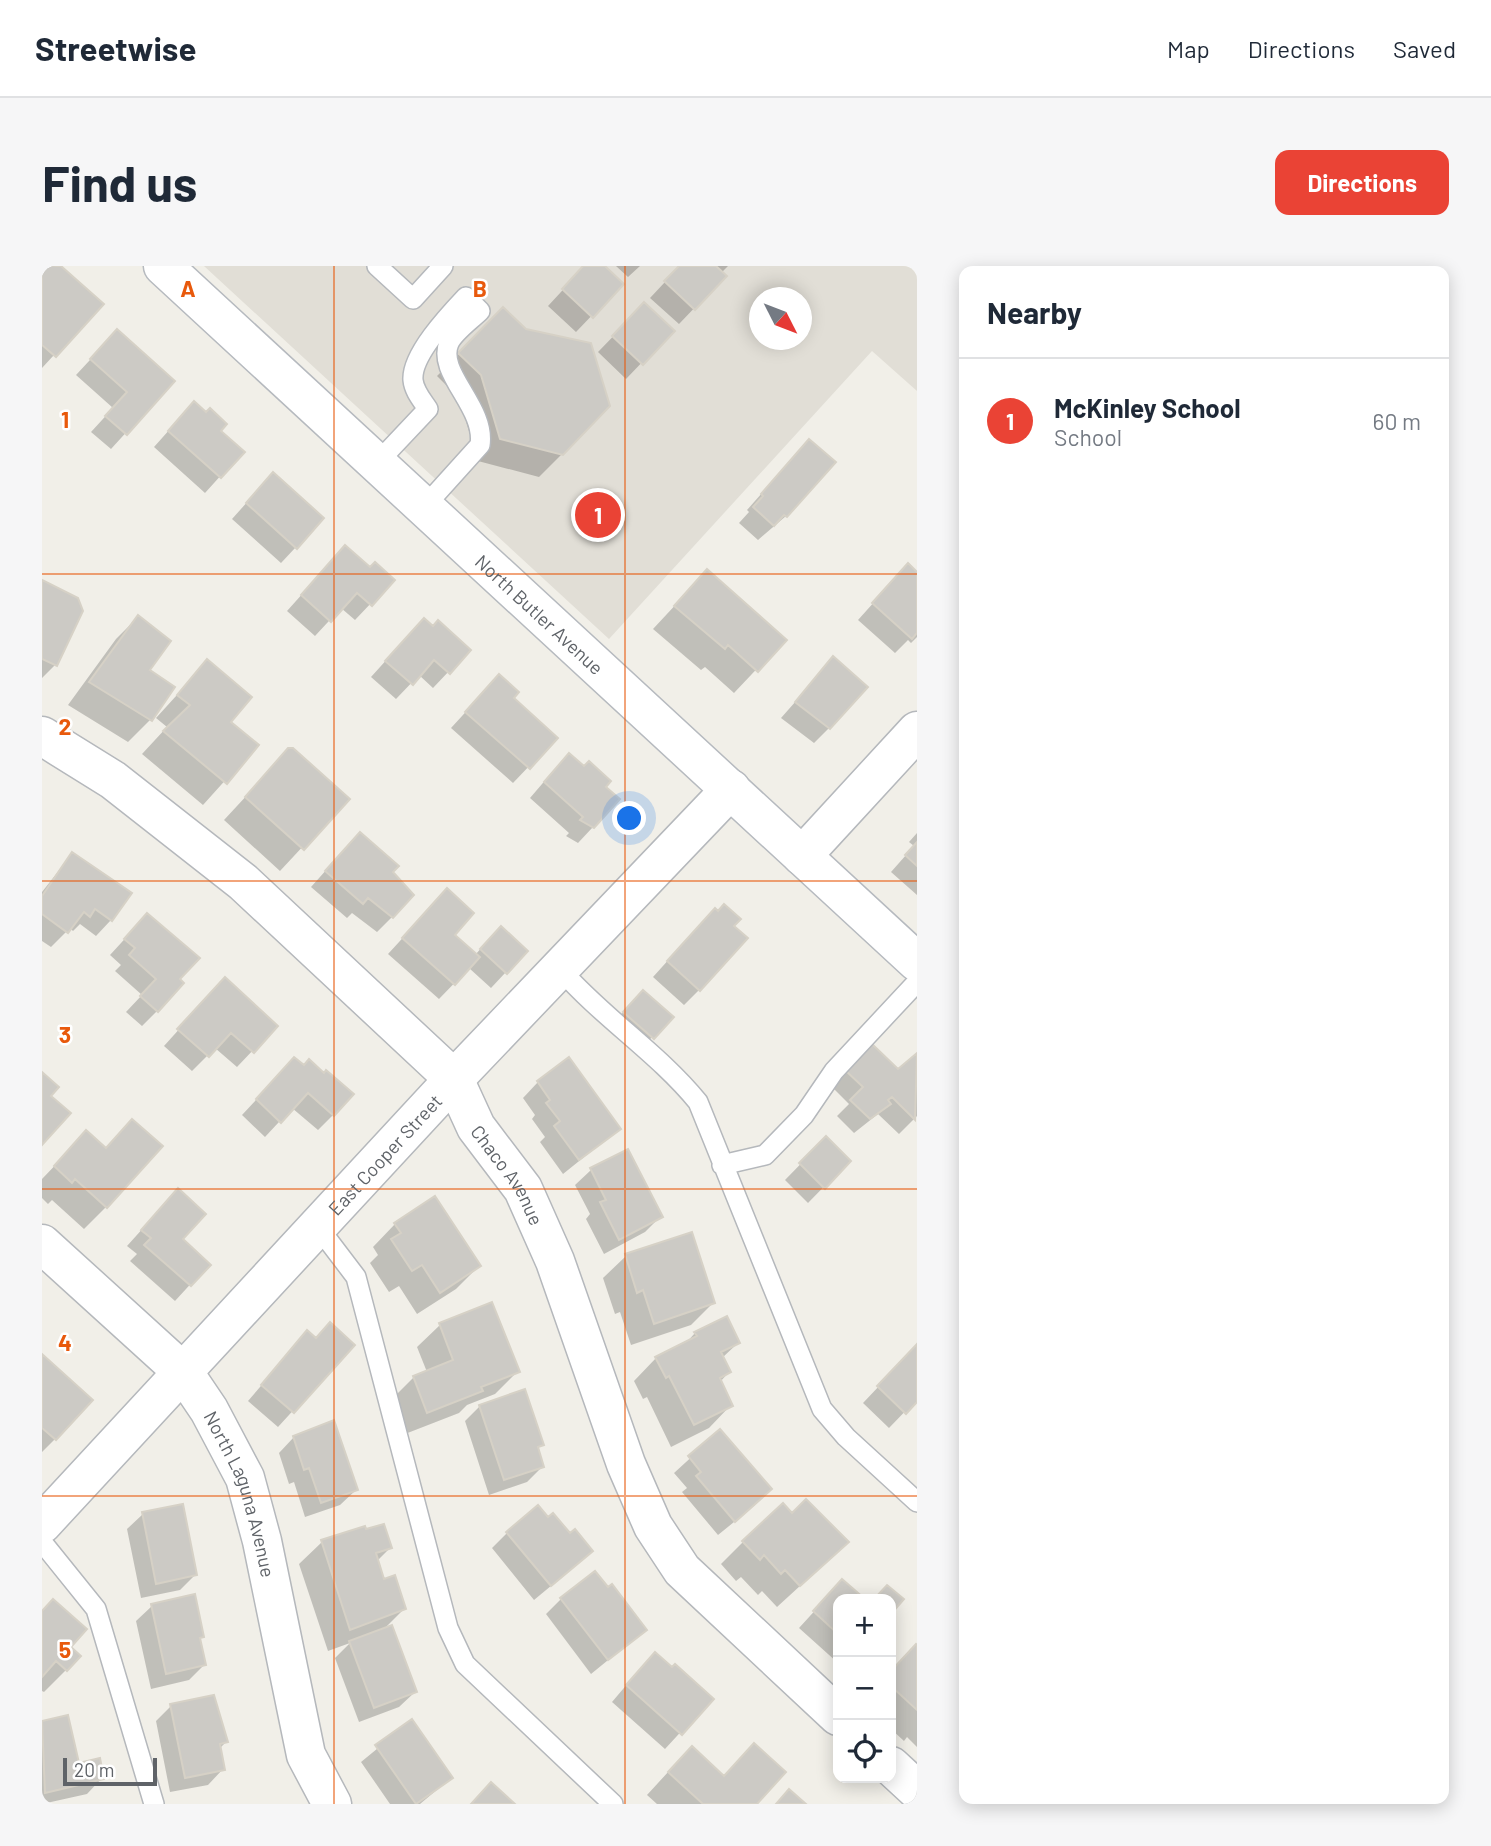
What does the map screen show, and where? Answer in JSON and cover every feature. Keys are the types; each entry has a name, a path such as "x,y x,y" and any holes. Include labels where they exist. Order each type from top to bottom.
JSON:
{"street":[{"name":"North Butler Avenue","path":"163,266 917,962"},
{"path":"802,856 917,731"},
{"name":"Chaco Avenue","path":"42,736 113,780 243,882 454,1079 477,1127 523,1189 555,1261 626,1464 653,1525 681,1570 833,1711"},
{"name":"East Cooper Street","path":"42,1524 454,1079 731,789"},
{"name":"North Laguna Avenue","path":"42,1244 184,1373 209,1410 245,1478 262,1541 306,1755 332,1804"},
{"path":"896,1771 917,1790"}],"lane":[{"path":"377,266 413,299 443,266"},
{"path":"377,463 428,409 418,394 413,378 419,359 448,316 466,297 480,311 449,343 447,363 477,415 482,433 480,445 424,506"},
{"path":"561,970 592,1005 679,1079 698,1102 822,1409 846,1437 917,1502"},
{"path":"722,1165 765,1155 804,1115 834,1070 917,982"},
{"path":"318,1227 356,1276 448,1628 465,1664 613,1804"},
{"path":"42,1542 96,1609 155,1804"}],"shaded area":[{"path":"204,266 917,266 917,391 872,351 609,639"}],"building":[{"path":"42,266 61,266 104,304 56,357 42,345"},
{"path":"583,266 605,266 624,284 593,318 562,289"},
{"path":"679,266 716,266 727,276 695,310 664,281"},
{"path":"644,302 675,331 643,365 612,336"},
{"path":"503,307 526,329 591,343 610,406 563,455 500,439 481,375 458,353"},
{"path":"117,329 175,381 127,435 105,416 127,392 90,359"},
{"path":"194,401 206,412 210,408 227,424 221,431 245,452 221,478 168,431"},
{"path":"809,439 836,462 787,517 784,515 774,526 753,507"},
{"path":"273,472 324,518 297,549 246,503"},
{"path":"345,545 370,567 375,562 395,580 372,606 357,593 331,622 301,595"},
{"path":"908,563 917,572 917,633 912,639 872,603"},
{"path":"707,569 787,640 758,672 728,645 725,649 674,606"},
{"path":"42,580 78,598 83,611 57,666 42,659"},
{"path":"138,615 171,641 150,670 175,687 152,721 89,682"},
{"path":"424,618 433,626 438,620 471,650 450,674 434,660 413,685 385,661"},
{"path":"833,656 868,687 830,729 795,702"},
{"path":"207,659 252,697 231,722 259,745 227,784 163,731 190,705 177,695"},
{"path":"499,674 519,692 514,698 558,738 530,769 465,712"},
{"path":"288,748 293,748 350,799 304,850 245,797"},
{"path":"569,753 584,766 589,761 611,781 606,787 620,799 594,828 580,820 583,817 544,782"},
{"path":"360,832 399,866 393,872 414,895 393,918 368,898 363,904 325,871"},
{"path":"917,842 917,866 905,855"},
{"path":"72,852 132,893 112,921 95,909 90,917 84,912 68,933 42,914 42,896"},
{"path":"447,888 474,913 455,935 480,957 455,985 402,938"},
{"path":"724,904 741,919 734,926 748,938 700,991 667,961 715,908 718,911"},
{"path":"147,913 200,958 180,979 184,983 158,1012 140,996 156,979 129,955 135,948 124,939"},
{"path":"501,926 528,951 507,974 480,949"},
{"path":"225,977 278,1026 254,1053 231,1033 209,1057 177,1029"},
{"path":"643,990 674,1017 654,1039 623,1012"},
{"path":"872,1044 898,1069 917,1053 915,1120 892,1097 888,1100 891,1104 870,1119 850,1100 863,1087 846,1071"},
{"path":"294,1057 304,1065 309,1059 354,1094 334,1116 308,1093 281,1123 256,1099"},
{"path":"569,1057 621,1129 579,1160 554,1126 560,1121 546,1103 550,1100 537,1081"},
{"path":"42,1072 59,1087 51,1096 71,1113 42,1145"},
{"path":"132,1119 163,1146 107,1208 75,1179 72,1183 54,1166 86,1130 106,1148"},
{"path":"826,1136 851,1161 825,1189 799,1163"},
{"path":"628,1149 663,1217 619,1240 600,1202 606,1200 590,1168"},
{"path":"178,1188 206,1214 183,1239 211,1265 191,1286 144,1245 151,1238 141,1230"},
{"path":"435,1196 481,1266 440,1293 422,1265 412,1271 391,1239 401,1233 394,1223"},
{"path":"692,1232 715,1303 654,1324 643,1290 637,1293 625,1254"},
{"path":"492,1302 520,1372 481,1387 483,1391 427,1413 413,1376 453,1360 439,1323"},
{"path":"727,1316 740,1343 721,1352 731,1372 720,1378 733,1406 694,1425 669,1376 666,1378 655,1357 697,1336 694,1332"},
{"path":"330,1322 355,1345 294,1413 261,1385 307,1330 316,1338"},
{"path":"917,1344 917,1402 906,1414 877,1386"},
{"path":"42,1354 93,1400 56,1440 42,1428"},
{"path":"525,1389 544,1445 538,1447 544,1467 504,1480 479,1405"},
{"path":"334,1420 358,1490 321,1503 309,1468 304,1470 293,1436"},
{"path":"720,1429 772,1489 735,1522 696,1476 701,1472 688,1456"},
{"path":"806,1499 849,1542 800,1586 785,1570 781,1574 764,1555 760,1560 742,1541 783,1503 792,1513"},
{"path":"183,1504 197,1575 156,1584 142,1512"},
{"path":"538,1505 548,1517 553,1513 570,1533 575,1529 593,1551 551,1586 506,1532"},
{"path":"384,1524 392,1548 376,1553 384,1579 395,1575 406,1609 350,1630 321,1540 365,1526 366,1529"},
{"path":"595,1571 608,1587 612,1584 647,1630 608,1660 560,1598"},
{"path":"842,1579 859,1594 833,1594 833,1629 813,1611"},
{"path":"887,1585 904,1599 896,1608 896,1594 879,1594"},
{"path":"195,1594 204,1637 200,1638 206,1665 166,1674 151,1604"},
{"path":"53,1599 87,1629 71,1647 81,1656 67,1671 56,1661 42,1677 42,1611"},
{"path":"392,1625 417,1692 374,1708 349,1641"},
{"path":"916,1644 917,1710 896,1691 896,1666"},
{"path":"655,1652 672,1667 675,1664 714,1699 682,1735 626,1685"},
{"path":"214,1695 228,1742 220,1744 225,1770 185,1778 170,1704"},
{"path":"68,1715 79,1763 100,1758 104,1779 45,1793 42,1721"},
{"path":"412,1719 453,1778 416,1804 375,1745"},
{"path":"754,1743 786,1772 757,1804 703,1804 668,1772 692,1746 724,1776"},
{"path":"491,1782 515,1804 471,1804"},
{"path":"789,1789 806,1804 776,1804"}],"place":[{"name":"McKinley School","path":"598,515"}]}
